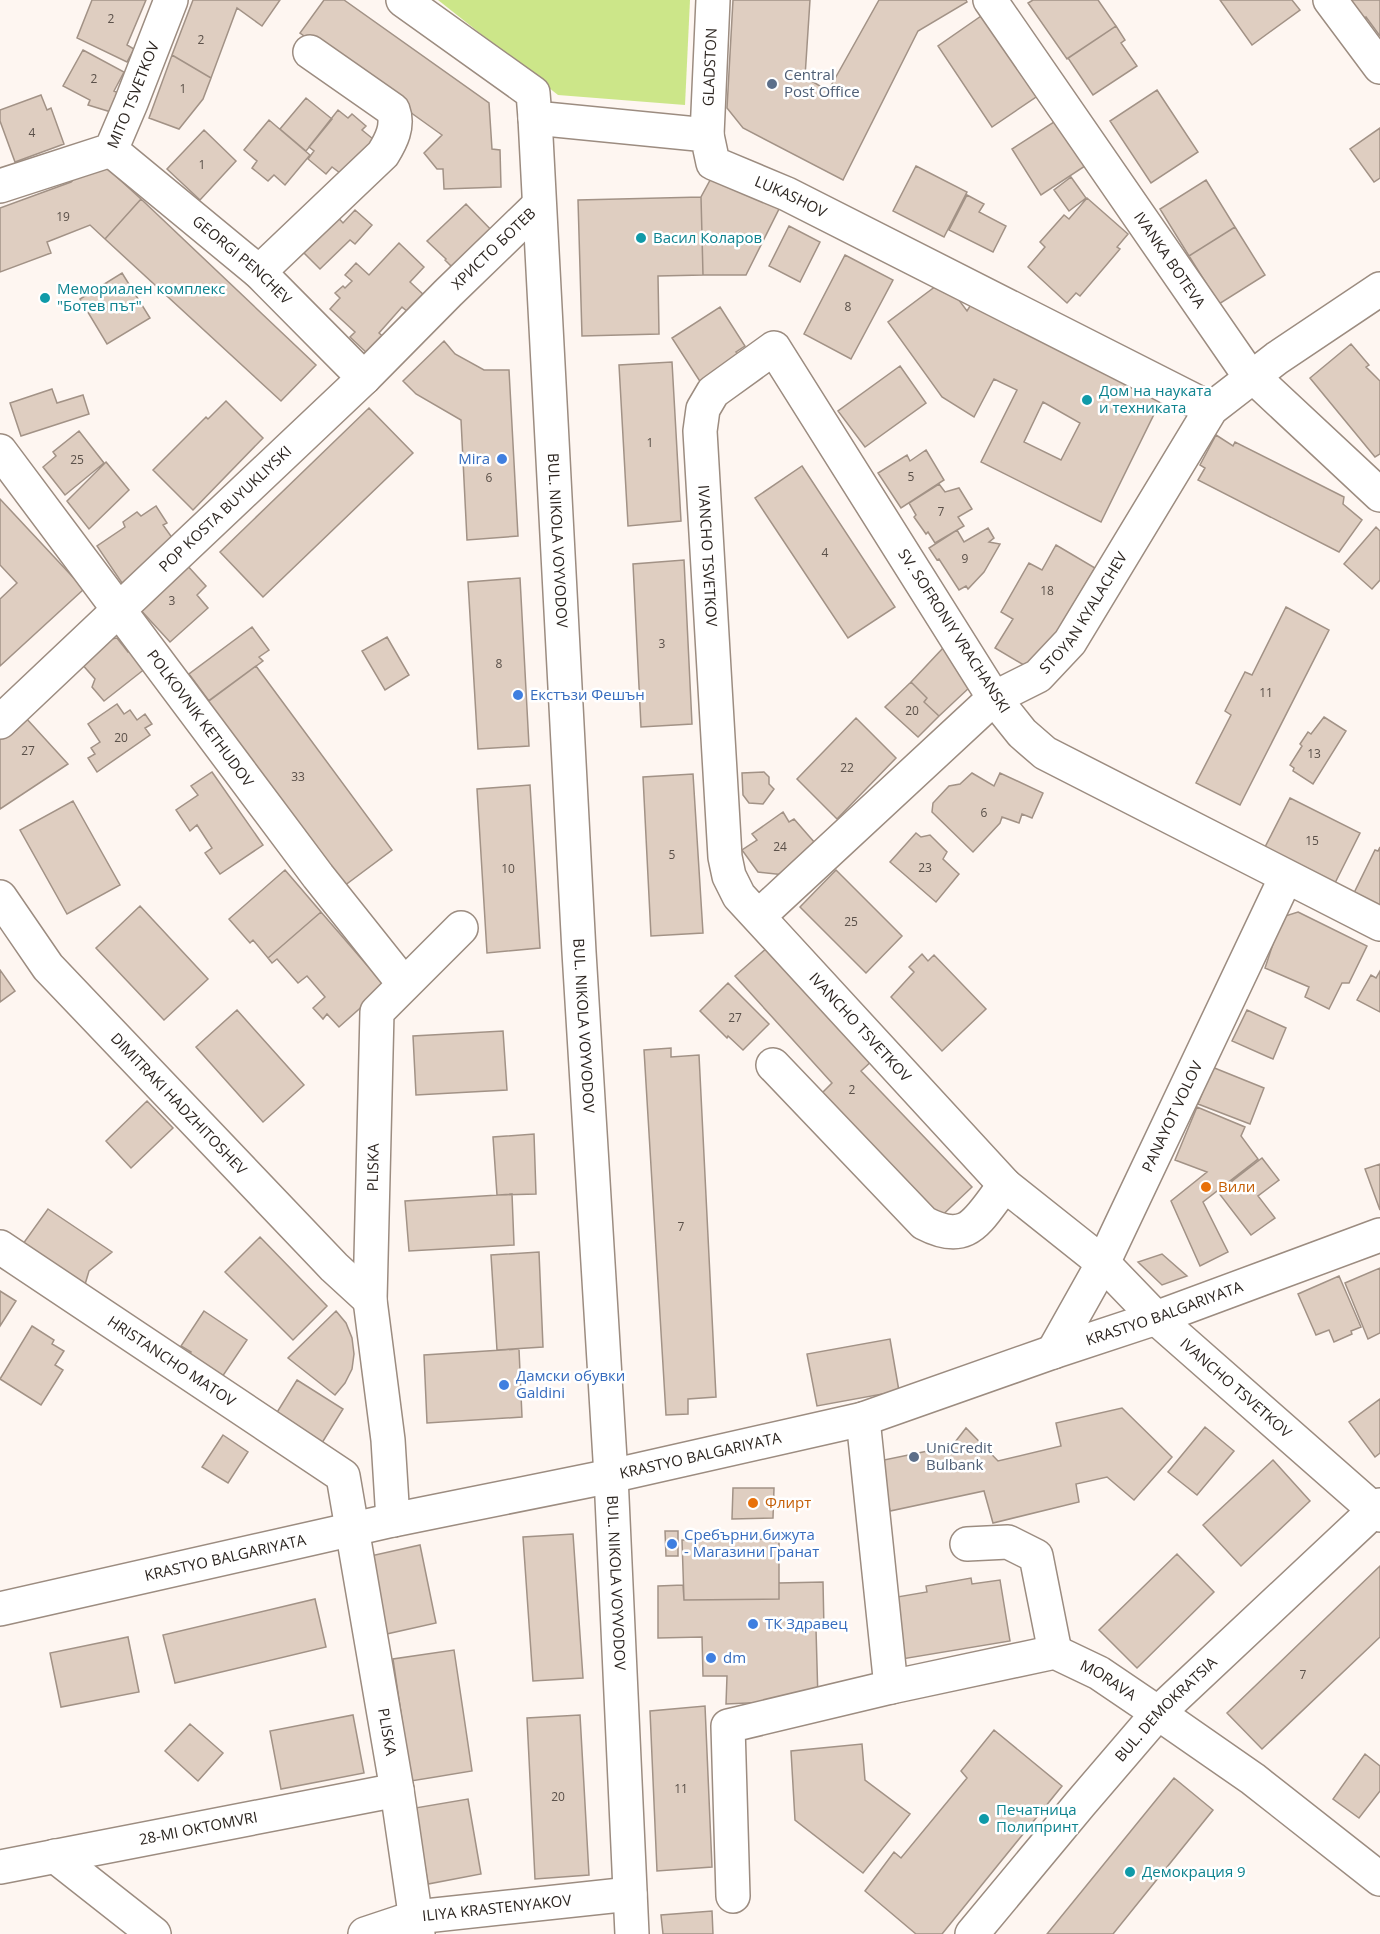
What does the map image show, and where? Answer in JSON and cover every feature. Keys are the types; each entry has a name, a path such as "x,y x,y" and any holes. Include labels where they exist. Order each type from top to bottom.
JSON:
{"street":[{"name":"MITO TSVETKOV","path":"0,186 111,150 171,0"},
{"path":"403,0 533,93 535,118 707,135"},
{"name":"GLADSTON","path":"707,135 713,0"},
{"name":"IVANKA BOTEVA","path":"990,0 1252,377 1380,495"},
{"path":"1330,0 1380,67"},
{"path":"260,272 383,154 393,137 396,117 393,110 310,52"},
{"name":"BUL. NIKOLA VOYVODOV","path":"535,118 579,951 610,1476 632,1934"},
{"name":"LUKASHOV","path":"707,135 713,163 787,194 1211,409"},
{"name":"GEORGI PENCHEV","path":"111,150 260,272 364,378"},
{"name":"ХРИСТО БОТЕВ","path":"448,293 539,206"},
{"name":"STOYAN KYALACHEV","path":"759,916 994,698 1038,676 1070,642 1211,409 1252,377 1380,289"},
{"name":"POP KOSTA BUYUKLIYSKI","path":"0,722 364,378 448,293"},
{"name":"SV. SOFRONIY VRACHANSKI","path":"734,376 774,348 994,698 1022,733 1045,753 1380,924"},
{"name":"IVANCHO TSVETKOV","path":"734,376 713,392 703,409 700,430 725,857 729,876 740,896 1005,1185 1103,1263 1156,1318 1378,1510"},
{"name":"POLKOVNIK KETHUDOV","path":"0,451 318,876 404,984"},
{"name":"PANAYOT VOLOV","path":"1053,1352 1103,1263 1286,877"},
{"name":"DIMITRAKI HADZHITOSHEV","path":"0,897 48,966 334,1267 370,1300"},
{"name":"PLISKA","path":"393,1520 388,1440 370,1300 377,1012 461,928"},
{"path":"773,1065 924,1223 940,1231 957,1233 969,1229 1005,1185"},
{"name":"KRASTYO BALGARIYATA","path":"14,1606 393,1520 610,1476 863,1419 1156,1318 1380,1235"},
{"name":"HRISTANCHO MATOV","path":"0,1247 374,1496 393,1520"},
{"path":"863,1419 891,1687"},
{"path":"343,1476 351,1531"},
{"name":"BUL. DEMOKRATSIA","path":"972,1934 1158,1713 1378,1510"},
{"name":"PLISKA","path":"351,1531 397,1790 417,1926"},
{"path":"733,1896 728,1726 891,1687 1055,1652 1036,1556 1008,1542 967,1544"},
{"path":"0,1581 14,1606"},
{"name":"MORAVA","path":"1055,1652 1099,1673 1253,1779 1380,1880"},
{"name":"28-MI OKTOMVRI","path":"0,1867 397,1790"},
{"path":"55,1856 154,1934"},
{"name":"ILIYA KRASTENYAKOV","path":"365,1934 630,1894"}],"green space":[{"path":"438,0 690,0 685,105 558,95"}],"building":[{"path":"92,0 146,0 127,45 134,49 127,62 77,38"},
{"path":"193,0 280,0 262,26 237,8 211,78 172,55"},
{"path":"324,0 344,0 489,103 492,149 500,150 501,187 444,189 443,169 437,169 424,153 442,135 300,33"},
{"name":"Central Post Office","path":"733,0 810,0 805,77 828,91 879,0 966,0 967,2 918,31 843,180 743,128 727,108"},
{"path":"1033,0 1098,0 1116,26 1067,59 1028,3"},
{"path":"1220,0 1292,0 1300,10 1252,45"},
{"path":"1350,0 1380,0 1380,36 1366,17 1364,18"},
{"path":"984,14 1039,95 992,127 938,46"},
{"path":"1116,26 1125,40 1121,43 1137,66 1093,95 1068,58"},
{"path":"83,50 124,72 114,91 119,93 111,112 88,105 90,100 63,86"},
{"path":"172,55 211,78 203,99 179,129 149,118"},
{"path":"1157,90 1198,152 1151,183 1110,121"},
{"path":"41,95 47,110 51,108 64,144 15,162 0,121 0,110"},
{"path":"306,98 332,119 306,151 280,129"},
{"path":"338,110 348,118 352,114 366,126 362,130 378,143 348,179 332,167 326,174 308,159 314,151 309,147"},
{"path":"269,120 310,155 285,185 274,175 268,181 252,168 257,161 244,150"},
{"path":"1057,120 1085,166 1041,195 1012,149"},
{"path":"1380,128 1380,178 1374,182 1350,149"},
{"path":"204,130 236,161 200,200 167,169"},
{"path":"96,158 141,199 105,239 90,225 47,242 51,253 0,272 0,208 71,182"},
{"path":"916,166 967,192 944,237 893,211"},
{"path":"715,171 782,203 746,275 703,275 701,197"},
{"path":"1071,177 1086,198 1069,211 1054,190"},
{"path":"1206,180 1235,227 1189,256 1160,209"},
{"path":"967,195 984,204 979,212 1006,226 993,252 949,230"},
{"name":"Васил Коларов","path":"701,197 703,275 658,276 659,334 582,336 578,200"},
{"path":"1087,198 1128,234 1117,247 1120,249 1080,296 1076,293 1067,303 1028,267 1045,247 1040,242 1064,215 1069,219"},
{"path":"141,199 316,365 281,401 105,239"},
{"path":"466,204 497,236 458,273 427,241"},
{"path":"331,210 343,223 355,210 372,225 355,244 350,240 320,269 296,245"},
{"path":"789,226 820,242 800,282 769,266"},
{"path":"1235,227 1265,275 1219,304 1189,256"},
{"path":"399,243 424,267 410,282 426,297 410,314 402,307 379,333 386,339 370,356 350,337 355,332 330,309 340,298 335,293 352,281 345,275 356,263 369,275"},
{"path":"845,255 893,280 851,359 804,334"},
{"path":"122,273 150,318 107,344 80,299"},
{"name":"Дом на науката и техниката","path":"944,280 967,311 972,303 1162,398 1101,522 981,462 1017,390 994,379 974,417 942,397 888,322","holes":["1043,402 1080,423 1061,460 1024,442"]},
{"path":"720,307 745,346 736,352 740,357 701,383 672,338"},
{"path":"444,341 455,354 484,370 509,370 518,536 467,540 461,420 416,394 403,381"},
{"path":"1351,344 1369,365 1366,367 1380,381 1380,454 1375,457 1310,378"},
{"path":"672,362 681,521 628,526 619,365"},
{"path":"900,366 926,403 865,447 838,411"},
{"path":"52,389 57,403 83,395 89,414 21,436 10,403"},
{"path":"226,401 263,438 193,510 153,470 206,417 208,419"},
{"path":"369,408 413,453 263,597 220,552"},
{"path":"79,431 104,463 65,495 43,467 56,456 53,452"},
{"path":"1216,435 1233,446 1235,442 1344,497 1343,504 1362,520 1339,552 1198,480 1205,468 1200,465"},
{"path":"926,450 944,480 901,508 878,473 907,455 910,461"},
{"path":"106,462 129,490 89,529 67,501"},
{"path":"802,466 895,607 848,638 755,498"},
{"path":"939,484 945,492 959,488 972,509 958,517 964,526 935,543 914,517 916,515 909,503"},
{"path":"0,499 84,589 0,666 0,599 17,583 0,565"},
{"path":"156,506 167,523 163,525 178,546 126,586 97,546 125,527 123,522 137,512 141,516"},
{"path":"1376,527 1380,531 1380,580 1372,589 1344,564"},
{"path":"988,528 994,538 989,542 1000,544 984,572 968,589 966,586 959,590 929,548 957,530 964,542"},
{"path":"1056,545 1095,568 1034,671 995,648 1013,619 1001,612 1029,563 1042,570"},
{"path":"684,560 692,724 641,727 633,564"},
{"path":"185,563 206,586 197,595 208,608 170,642 137,606"},
{"path":"520,578 529,746 478,749 468,582"},
{"path":"1286,607 1329,630 1240,805 1196,783 1231,715 1225,711 1245,672 1252,675"},
{"path":"252,627 269,650 259,657 263,661 209,701 189,674"},
{"path":"387,637 409,675 385,690 362,651"},
{"path":"117,638 128,652 131,650 146,668 104,701 92,687 95,679 81,663 111,639"},
{"path":"944,647 970,687 939,716 924,702 927,698 911,682"},
{"path":"256,666 392,850 340,889 203,705"},
{"path":"911,682 927,698 924,702 939,716 918,737 885,707"},
{"path":"117,704 124,714 130,710 137,720 145,714 152,724 145,728 150,735 97,772 88,758 95,754 91,748 100,742 88,724"},
{"path":"25,717 68,764 0,809 0,737"},
{"path":"1324,717 1346,731 1313,784 1293,771 1294,768 1290,765 1308,732 1311,734"},
{"path":"856,718 896,758 837,819 797,779"},
{"path":"212,772 263,845 220,874 205,853 212,848 197,825 190,831 176,810 198,795 191,786"},
{"path":"764,772 774,789 763,804 749,803 743,795 742,773"},
{"path":"972,773 994,786 1000,773 1043,793 1032,818 1022,814 1019,823 1002,817 1000,823 973,852 932,812 933,803 949,786 960,784"},
{"path":"693,774 703,933 651,936 643,777"},
{"path":"530,785 540,948 487,953 477,789"},
{"path":"1290,798 1360,833 1334,885 1264,849"},
{"path":"73,801 120,885 67,914 20,830"},
{"path":"783,812 789,822 794,819 815,843 785,875 758,872 742,850 757,840 752,834"},
{"path":"916,833 921,837 930,835 947,852 943,859 959,874 936,902 890,862"},
{"path":"1380,847 1380,909 1353,895 1375,850 1378,851"},
{"path":"285,870 321,912 268,958 253,940 250,943 229,919"},
{"path":"836,870 902,936 866,973 800,907"},
{"path":"140,906 208,979 164,1020 96,948"},
{"path":"321,912 385,986 339,1027 327,1014 323,1019 313,1008 325,997 307,976 298,983 277,959 272,963 268,958"},
{"path":"1298,912 1367,946 1349,983 1342,983 1329,1009 1305,997 1309,987 1265,968 1282,917"},
{"path":"768,947 874,1059 861,1071 972,1187 933,1224 818,1097 832,1083 735,976"},
{"path":"922,954 928,961 934,955 986,1009 942,1051 891,997 914,972 909,967"},
{"path":"0,970 15,991 0,1002"},
{"path":"1380,971 1380,1012 1357,1000 1371,975 1376,978"},
{"path":"728,983 769,1024 743,1050 728,1036 727,1038 700,1011"},
{"path":"237,1010 304,1085 263,1122 196,1047"},
{"path":"1247,1010 1286,1028 1273,1059 1232,1041"},
{"path":"503,1031 507,1090 416,1095 413,1036"},
{"path":"671,1048 671,1057 699,1055 716,1397 688,1399 688,1414 666,1415 644,1050"},
{"path":"1212,1067 1264,1088 1250,1124 1198,1104"},
{"path":"147,1101 173,1128 131,1168 106,1141"},
{"name":"Вили","path":"1197,1107 1245,1127 1241,1136 1258,1159 1203,1202 1228,1252 1200,1266 1171,1201 1207,1172 1175,1160"},
{"path":"534,1134 536,1194 497,1195 493,1137"},
{"path":"1262,1158 1279,1180 1258,1196 1275,1218 1251,1235 1218,1192"},
{"path":"1380,1164 1380,1210 1365,1169"},
{"path":"512,1194 514,1245 409,1251 405,1201"},
{"path":"48,1209 112,1252 89,1271 81,1298 15,1255"},
{"path":"260,1237 327,1306 293,1340 225,1272"},
{"path":"539,1252 543,1347 497,1350 491,1255"},
{"path":"1162,1254 1187,1276 1162,1285 1138,1262"},
{"path":"1380,1268 1380,1333 1368,1339 1345,1283"},
{"path":"1339,1276 1361,1327 1334,1342 1329,1330 1316,1335 1298,1294"},
{"path":"0,1291 16,1301 0,1326"},
{"path":"204,1311 247,1340 220,1380 187,1358 191,1352 181,1346"},
{"path":"336,1311 346,1323 352,1338 354,1354 352,1369 345,1383 335,1395 288,1358"},
{"path":"32,1326 54,1340 52,1344 64,1351 55,1365 63,1370 41,1405 0,1379"},
{"path":"890,1339 899,1391 817,1406 807,1354"},
{"path":"519,1349 522,1417 427,1423 424,1355"},
{"path":"297,1380 343,1409 317,1451 271,1422"},
{"path":"1380,1399 1380,1453 1375,1457 1349,1422"},
{"path":"1122,1408 1172,1457 1134,1500 1107,1477 1076,1484 1079,1502 993,1523 984,1491 890,1511 879,1461 952,1446 966,1428 998,1461 1061,1446 1056,1423"},
{"path":"1205,1427 1234,1451 1197,1495 1168,1472"},
{"path":"223,1435 248,1452 228,1483 202,1467"},
{"path":"1273,1460 1310,1501 1241,1566 1203,1525"},
{"name":"Флирт","path":"733,1488 774,1488 773,1518 732,1519"},
{"name":"Сребърни бижута - Магазини Гранат","path":"665,1531 678,1531 678,1556 666,1556"},
{"path":"573,1534 583,1678 533,1681 523,1537"},
{"path":"779,1539 779,1599 684,1600 682,1540"},
{"path":"420,1545 436,1623 382,1635 366,1557"},
{"path":"1177,1554 1214,1592 1137,1668 1099,1630"},
{"path":"1380,1566 1380,1637 1262,1749 1227,1713"},
{"path":"971,1578 972,1584 1000,1580 1010,1641 902,1659 891,1598 927,1592 926,1586"},
{"path":"823,1582 824,1630 816,1629 818,1700 726,1704 727,1676 703,1676 702,1637 658,1638 658,1586 683,1585 684,1600 779,1599 779,1583"},
{"path":"315,1599 326,1647 175,1683 163,1635"},
{"path":"128,1637 139,1692 61,1707 50,1653"},
{"path":"454,1650 472,1771 411,1781 393,1659"},
{"path":"705,1706 712,1867 657,1871 650,1711"},
{"path":"353,1715 364,1773 281,1789 270,1731"},
{"path":"580,1715 589,1875 535,1879 527,1718"},
{"path":"190,1724 223,1753 198,1781 165,1751"},
{"name":"Печатница Полипринт","path":"994,1730 1062,1786 942,1934 916,1934 865,1891 894,1852 901,1858 967,1778 961,1771"},
{"path":"862,1744 865,1780 910,1814 863,1873 795,1820 791,1751"},
{"path":"1365,1754 1380,1766 1380,1791 1359,1818 1333,1799"},
{"name":"Демокрация 9","path":"1174,1778 1213,1810 1113,1934 1047,1934"},
{"path":"468,1799 481,1874 428,1884 415,1808"},
{"path":"712,1911 713,1934 663,1934 661,1915"}],"place":[{"name":"Central Post Office","path":"772,84"},
{"name":"Васил Коларов","path":"641,238"},
{"name":"Мемориален комплекс \"Ботев път\"","path":"45,298"},
{"name":"Дом на науката и техниката","path":"1087,400"},
{"name":"Mira","path":"502,459"},
{"name":"Екстъзи Фешън","path":"518,695"},
{"name":"Вили","path":"1206,1187"},
{"name":"Дамски обувки Galdini","path":"504,1385"},
{"name":"UniCredit Bulbank","path":"914,1457"},
{"name":"Флирт","path":"753,1503"},
{"name":"Сребърни бижута - Магазини Гранат","path":"672,1544"},
{"name":"ТК Здравец","path":"753,1624"},
{"name":"dm","path":"711,1658"},
{"name":"Печатница Полипринт","path":"984,1819"},
{"name":"Демокрация 9","path":"1130,1872"}]}
